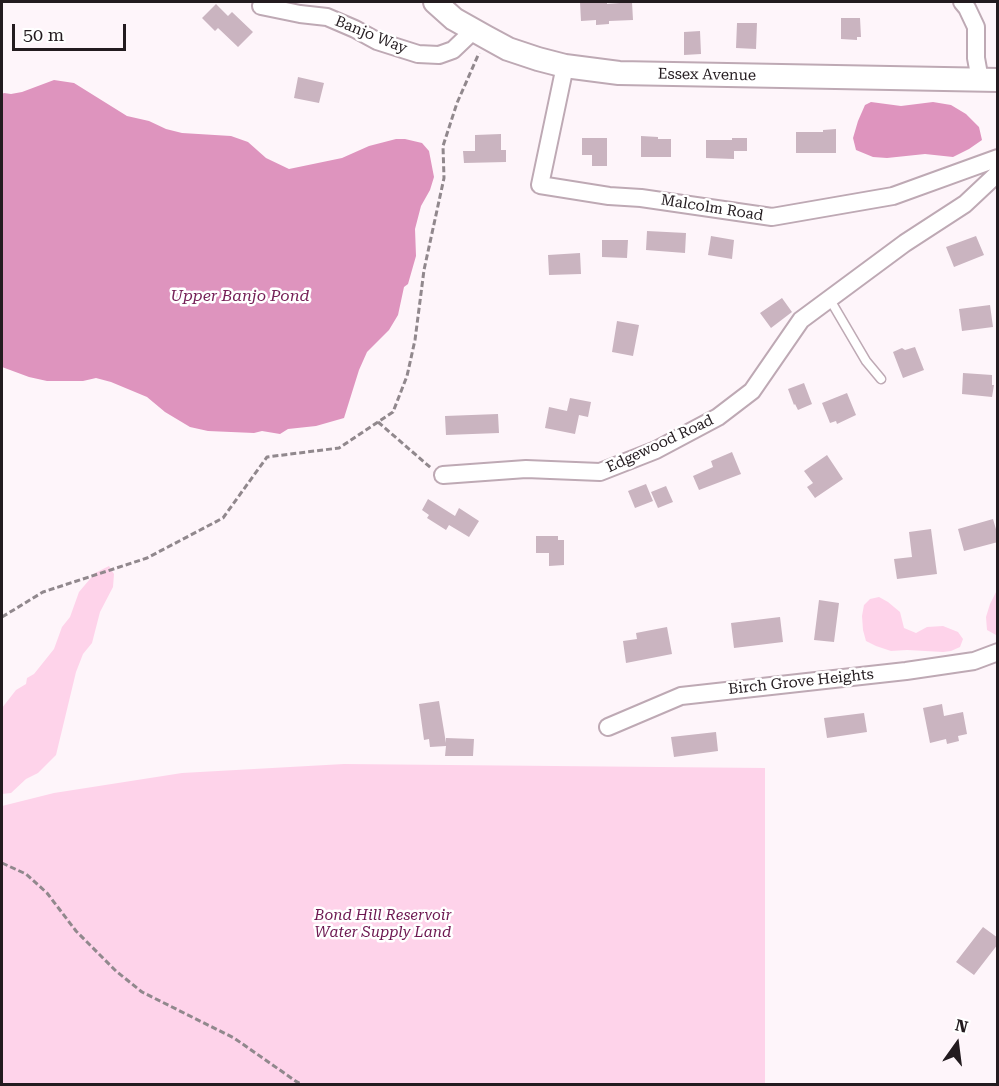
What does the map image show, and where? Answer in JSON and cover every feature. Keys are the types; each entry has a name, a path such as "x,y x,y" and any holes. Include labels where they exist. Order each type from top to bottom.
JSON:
{"street":[{"name":"Essex Avenue","path":"435,2 454,19 508,48 566,66 619,73 989,80"},
{"path":"962,2 976,27 976,58 989,80"},
{"name":"Banjo Way","path":"261,6 327,17 377,41 418,54 439,55 453,50 480,34"},
{"name":"Malcolm Road","path":"566,66 540,185 772,217 893,196 998,158"},
{"name":"Edgewood Road","path":"443,475 525,470 600,472 656,450 718,417 752,391 801,320 905,243 965,204 998,174"},
{"name":"Birch Grove Heights","path":"608,727 681,696 906,671 974,661 998,652"}],"lane":[{"path":"829,298 866,362 881,379"}],"path":[{"path":"2,617 43,592 147,558 223,518 267,457 339,448 393,412 407,376 415,340 424,270 444,178 443,146 480,34"},
{"path":"378,422 434,471 443,475"},
{"path":"2,863 26,873 47,893 76,931 116,971 142,992 234,1038 302,1084"}],"green space":[{"path":"109,566 114,574 113,587 100,612 92,643 83,654 76,672 56,755 38,773 26,779 11,793 2,794 2,708 16,690 26,684 27,678 34,674 54,649 79,592 95,573"},
{"path":"997,590 998,635 996,635 987,630 986,617"},
{"path":"879,597 900,612 904,628 916,633 927,627 943,626 958,632 963,639 960,647 943,652 891,651 866,641 862,616 864,605 870,599"},
{"name":"Bond Hill Reservoir Water Supply Land","path":"344,764 765,768 765,1084 2,1084 2,806 54,793 182,773"}],"water":[{"name":"Upper Banjo Pond","path":"54,80 74,83 127,116 149,121 166,129 182,133 231,136 248,142 266,158 289,169 342,158 369,146 396,139 422,143 429,151 434,177 421,206 415,229 416,256 408,284 404,287 398,315 389,330 367,352 344,418 316,426 288,429 280,434 262,431 254,433 208,431 190,427 165,412 147,397 111,382 96,378 83,381 47,381 2,367 2,94 22,92"},
{"path":"871,102 901,106 933,102 951,105 966,114 979,127 982,140 953,157 925,154 887,158 873,157 856,150 853,138 865,105"}],"building":[{"path":"580,2 607,2 607,4 632,2 633,20 609,21 609,24 596,25 596,20 581,21"},
{"path":"216,4 228,16 232,12 253,32 238,47 218,28 215,31 202,18"},
{"path":"841,18 860,18 861,37 857,37 857,40 841,39"},
{"path":"737,23 757,23 756,49 736,48"},
{"path":"700,31 701,54 684,55 684,32"},
{"path":"298,77 324,83 319,103 294,98"},
{"path":"836,129 836,153 796,153 796,132 823,132 823,130"},
{"path":"501,134 501,150 506,150 506,162 464,163 463,151 475,151 475,135"},
{"path":"641,136 671,139 671,157 641,157"},
{"path":"582,138 607,138 607,166 592,166 592,155 582,155"},
{"path":"732,138 747,138 747,151 734,151 734,159 706,158 706,140 732,140"},
{"path":"647,231 686,233 685,253 646,250"},
{"path":"711,236 734,240 732,259 708,255"},
{"path":"976,236 984,255 954,267 946,247"},
{"path":"602,240 628,240 627,258 602,257"},
{"path":"580,253 581,274 549,275 548,255"},
{"path":"782,298 792,312 771,328 760,313"},
{"path":"990,305 993,327 962,331 959,309"},
{"path":"617,321 639,325 633,356 612,352"},
{"path":"915,347 924,370 903,378 893,352 902,348 905,350"},
{"path":"963,373 992,375 992,385 994,385 992,397 962,394"},
{"path":"804,383 812,404 798,410 788,389"},
{"path":"847,393 856,415 837,424 836,421 830,423 822,403"},
{"path":"570,398 591,402 588,417 579,415 575,434 545,428 549,407 567,411"},
{"path":"498,414 499,433 446,435 445,416"},
{"path":"732,452 741,474 699,490 693,476 713,467 711,461"},
{"path":"827,455 843,479 815,498 807,487 813,483 804,471"},
{"path":"646,484 653,501 635,508 628,491"},
{"path":"666,486 673,502 658,508 651,492"},
{"path":"428,499 455,516 459,508 479,521 469,537 449,525 446,530 427,518 429,515 422,510"},
{"path":"993,519 998,542 964,551 958,529"},
{"path":"931,529 937,574 897,579 894,559 912,557 909,532"},
{"path":"536,536 558,536 558,540 564,540 564,565 549,566 549,553 536,553"},
{"path":"819,600 839,603 834,642 814,640"},
{"path":"780,617 783,642 734,648 731,623"},
{"path":"667,627 672,654 626,663 623,641 637,639 636,633"},
{"path":"439,701 446,743 446,738 474,739 473,756 445,756 446,746 430,747 429,739 424,740 419,704"},
{"path":"942,704 944,716 963,712 967,734 958,736 959,741 947,744 946,739 930,743 923,708"},
{"path":"864,713 867,732 827,738 824,718"},
{"path":"716,732 718,751 674,757 671,737"},
{"path":"983,927 998,938 998,944 974,975 956,962"}]}
